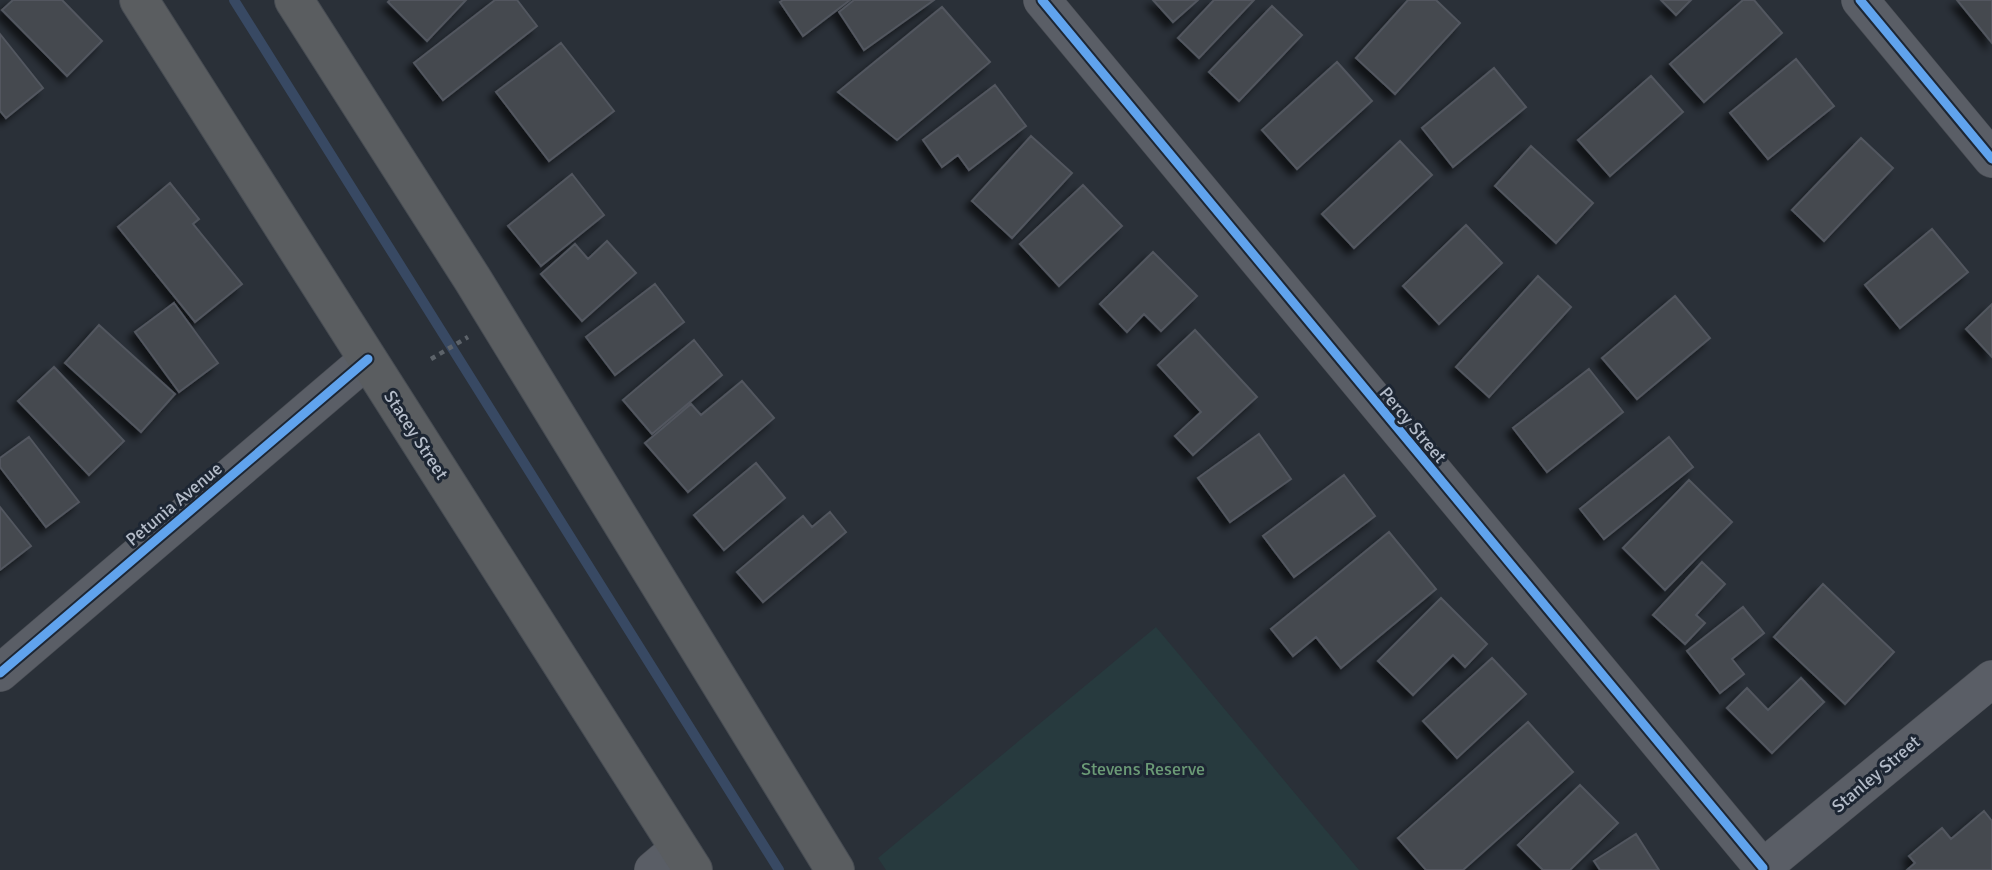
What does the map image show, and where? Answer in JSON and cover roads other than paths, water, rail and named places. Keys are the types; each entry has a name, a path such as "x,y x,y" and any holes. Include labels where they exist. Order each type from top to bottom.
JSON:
{"highway":[{"name":"Stacey Street","path":"139,0 368,359 675,863"},
{"path":"294,0 473,280 835,870"}],"street":[{"name":"Percy Street","path":"1042,0 1761,869"},
{"path":"1860,0 1992,159"},
{"name":"Petunia Avenue","path":"0,673 368,359"},
{"name":"Stanley Street","path":"1761,869 1992,679"}],"waterway":[{"path":"234,0 779,870"}],"park label":[{"name":"Stevens Reserve","path":"1143,769"}]}
